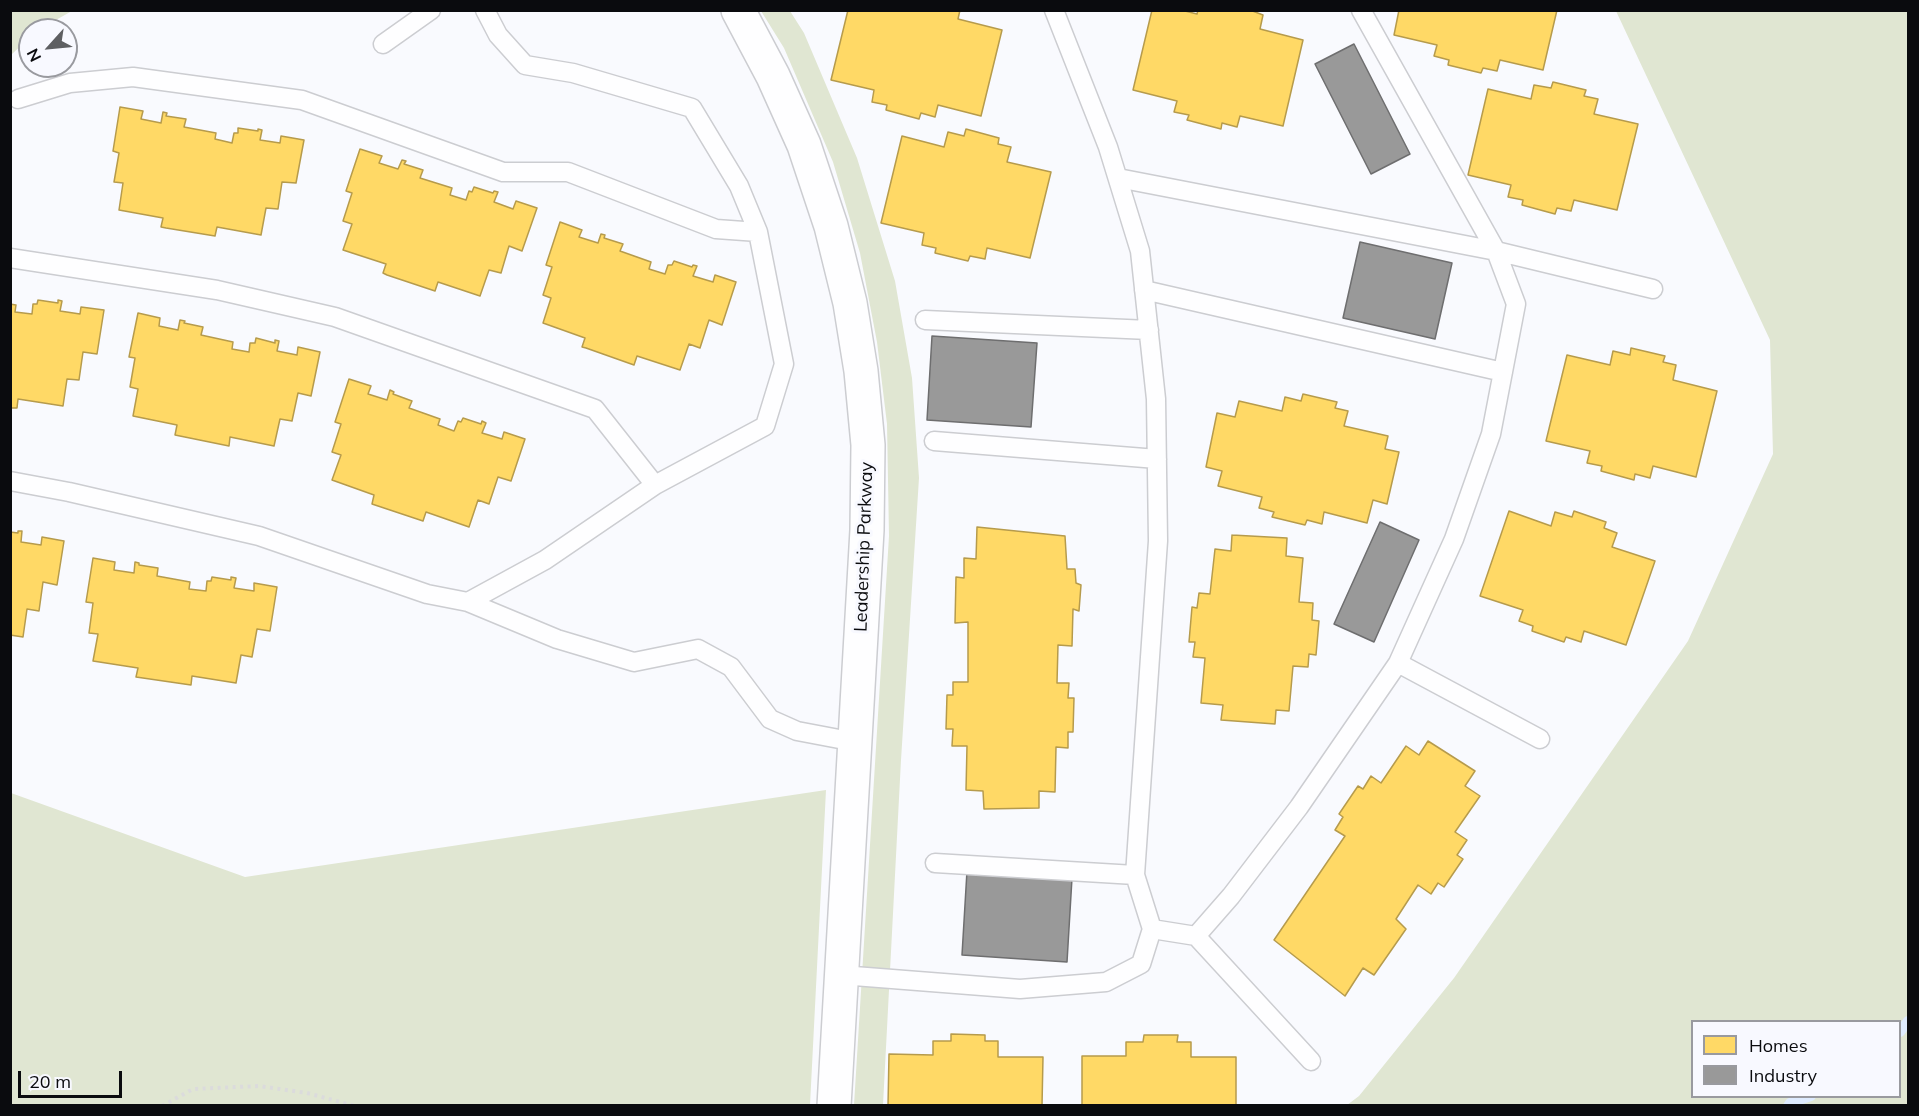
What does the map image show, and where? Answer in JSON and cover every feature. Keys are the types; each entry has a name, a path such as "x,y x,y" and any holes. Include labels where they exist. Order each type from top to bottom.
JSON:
{"street":[{"name":"Leadership Parkway","path":"738,10 773,76 807,155 831,226 850,303 861,371 868,445 867,530 834,1106"}],"lane":[{"path":"382,44 431,10"},
{"path":"468,602 545,560 655,486 765,426 784,364 758,232 739,186 692,108 573,73 525,65 498,35 485,10"},
{"path":"841,975 1020,989 1106,982 1141,964 1152,929 1135,875 1158,541 1156,399 1149,330 1140,251 1108,147 1054,10"},
{"path":"1196,936 1231,896 1299,807 1398,663 1454,539 1491,434 1516,304 1496,251 1361,10"},
{"path":"18,99 70,83 133,77 302,100 503,172 568,172 716,229 758,232"},
{"path":"1118,178 1496,251 1653,289"},
{"path":"10,258 217,290 335,318 596,409 655,486"},
{"path":"1144,290 1503,372"},
{"path":"925,320 1149,330"},
{"path":"934,441 1157,459"},
{"path":"10,481 69,492 259,536 427,594 468,602 557,639 634,662 698,649 731,667 770,718 797,731 855,742"},
{"path":"1398,663 1540,739"},
{"path":"935,863 1135,875"},
{"path":"1152,929 1196,936 1311,1061"}],"path":[{"path":"162,1106 193,1089 259,1086 307,1093 355,1106"}],"green space":[{"path":"11,10 72,10 59,18 18,18 18,48 11,55"},
{"path":"761,11 790,11 804,33 857,158 895,281 912,378 919,478 901,760 883,1105 854,1105 889,536 887,424 877,342 860,253 833,162 784,48"},
{"path":"1616,11 1908,11 1908,1105 1347,1105 1359,1096 1454,978 1688,641 1773,454 1770,340"},
{"path":"826,790 810,1105 11,1105 11,793 245,877"}],"building: Homes":[{"path":"848,10 960,10 958,19 1002,30 981,116 938,105 935,117 921,113 919,119 886,110 887,105 872,102 874,90 831,80"},
{"path":"1152,10 1181,10 1197,14 1198,10 1250,10 1263,15 1260,29 1303,40 1283,126 1240,116 1237,127 1222,123 1221,129 1187,120 1189,115 1174,112 1177,101 1133,90"},
{"path":"1399,10 1557,10 1543,70 1500,60 1497,71 1483,68 1481,73 1448,65 1449,60 1434,56 1437,45 1394,35"},
{"path":"1553,82 1586,90 1584,96 1598,99 1594,114 1638,124 1617,210 1574,200 1571,211 1557,208 1555,214 1522,205 1523,200 1508,197 1511,185 1468,175 1488,89 1531,99 1534,85 1551,88"},
{"path":"120,107 143,111 141,119 161,123 163,112 167,113 166,116 186,119 184,127 216,133 215,139 232,143 234,133 238,133 238,128 262,130 260,140 280,143 281,136 304,140 296,183 282,182 278,209 266,208 261,235 217,227 215,236 166,228 161,227 163,218 119,210 123,183 114,182 119,153 113,151"},
{"path":"966,129 999,138 998,144 1011,147 1007,162 1051,172 1030,258 987,248 985,259 970,256 968,261 935,253 936,248 922,245 924,233 881,223 902,136 944,147 948,132 964,136"},
{"path":"360,149 382,156 379,163 398,169 402,160 406,161 404,164 423,170 420,178 452,188 450,195 466,200 469,191 472,192 474,187 493,193 498,192 494,202 513,209 516,201 537,208 522,251 509,246 501,273 489,270 480,296 438,282 435,291 387,275 383,273 386,264 343,250 352,224 343,221 352,193 346,191"},
{"path":"560,222 582,230 579,237 598,243 601,234 605,235 604,238 623,244 620,251 651,262 649,269 665,274 668,265 672,265 674,261 692,267 697,266 693,276 713,282 715,275 736,282 722,325 709,320 700,348 689,344 680,370 637,356 634,365 582,347 585,338 543,323 551,298 543,295 552,267 546,265"},
{"path":"38,300 58,303 58,300 62,301 60,311 80,314 81,307 104,310 97,354 83,352 79,380 67,379 63,406 18,399 17,408 10,408 10,304 16,305 15,312 32,314 33,304 37,304"},
{"path":"138,313 160,318 159,326 178,330 180,320 203,327 201,335 233,342 232,349 249,352 250,343 255,343 256,338 275,343 275,340 279,341 277,351 297,355 298,347 320,352 311,396 298,393 292,421 280,419 274,446 230,437 229,446 175,435 177,425 133,416 138,389 130,387 135,358 129,357"},
{"path":"1631,348 1665,356 1663,362 1676,365 1673,380 1717,391 1696,477 1653,466 1650,478 1635,474 1634,480 1601,471 1602,466 1587,463 1590,451 1546,441 1567,355 1610,365 1613,351 1630,355"},
{"path":"349,379 371,386 368,394 387,400 390,390 394,392 393,394 412,401 409,408 440,419 438,425 454,431 458,421 461,422 463,418 481,424 482,421 486,423 482,433 502,439 504,432 525,439 511,481 498,477 489,504 478,500 469,527 426,512 423,521 372,504 374,495 332,480 341,455 332,452 341,424 335,422"},
{"path":"1303,394 1337,402 1335,408 1348,411 1344,426 1388,436 1385,449 1399,452 1387,504 1373,500 1367,523 1324,512 1322,524 1307,520 1305,525 1272,517 1274,512 1259,508 1262,497 1218,486 1222,471 1206,467 1217,413 1235,417 1239,401 1282,411 1285,397 1301,401"},
{"path":"1509,511 1551,526 1555,512 1572,517 1574,511 1606,522 1604,528 1617,533 1612,547 1655,561 1626,645 1584,631 1581,642 1566,637 1564,642 1532,631 1533,626 1519,621 1523,610 1480,596"},
{"path":"977,527 1065,536 1067,569 1075,569 1076,583 1081,585 1079,611 1073,609 1072,646 1058,645 1057,683 1069,683 1068,698 1074,698 1073,732 1068,732 1068,748 1056,747 1055,792 1039,791 1039,808 984,809 983,791 966,790 967,746 952,746 953,729 946,729 947,695 953,695 953,682 968,682 968,622 955,623 956,577 964,578 964,558 976,559"},
{"path":"22,531 21,542 41,545 42,537 64,541 57,585 43,582 39,611 27,609 23,637 10,635 10,532 18,533"},
{"path":"1232,535 1287,538 1286,556 1303,558 1299,602 1313,603 1312,620 1319,621 1316,655 1309,654 1308,667 1293,666 1289,711 1276,710 1275,724 1221,720 1223,705 1201,703 1205,658 1193,657 1195,642 1189,642 1192,607 1197,608 1199,593 1210,594 1215,549 1231,551"},
{"path":"93,558 115,562 114,570 134,573 135,562 139,565 158,568 157,576 190,582 189,589 206,591 207,581 211,581 212,577 231,580 231,577 236,578 234,588 254,591 254,583 277,587 270,631 257,629 252,657 241,655 236,683 192,676 191,685 136,677 138,668 93,661 98,634 89,633 93,603 86,602"},
{"path":"1428,741 1475,771 1465,786 1480,796 1455,832 1467,840 1457,855 1463,859 1444,887 1438,883 1431,894 1418,885 1396,919 1406,929 1374,975 1363,968 1345,996 1274,940 1345,836 1335,830 1343,817 1339,814 1358,786 1363,789 1371,776 1381,783 1406,746 1419,755"},
{"path":"951,1034 985,1035 985,1041 998,1041 998,1057 1043,1057 1042,1106 888,1106 889,1054 933,1055 933,1041 951,1041"},
{"path":"1144,1035 1178,1035 1177,1042 1191,1042 1191,1057 1236,1057 1236,1106 1082,1106 1082,1056 1126,1056 1126,1042 1143,1042"}],"building: Industry":[{"path":"1354,44 1410,154 1371,174 1315,64"},
{"path":"1360,242 1452,263 1435,339 1343,318"},
{"path":"932,336 1037,343 1031,427 927,420"},
{"path":"1380,522 1419,540 1374,642 1334,624"},
{"path":"967,871 1072,878 1067,962 962,955"}],"waterway":[{"path":"1901,1031 1908,1021"},
{"path":"1788,1106 1790,1103 1805,1098"}]}
